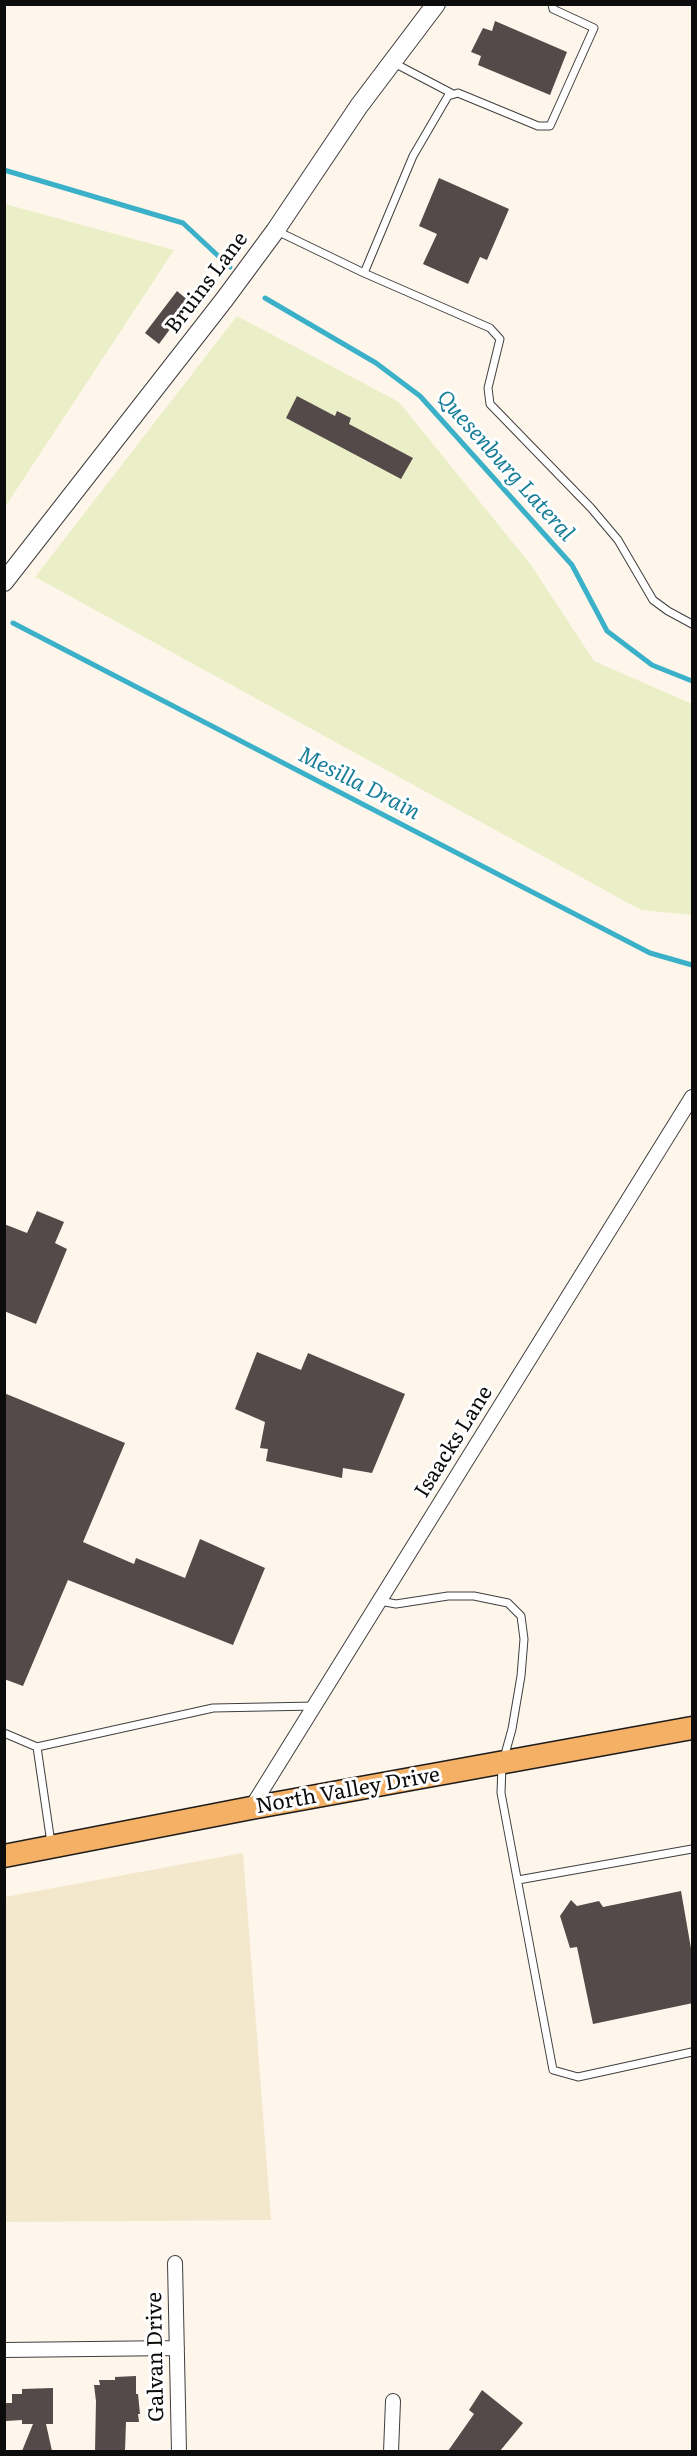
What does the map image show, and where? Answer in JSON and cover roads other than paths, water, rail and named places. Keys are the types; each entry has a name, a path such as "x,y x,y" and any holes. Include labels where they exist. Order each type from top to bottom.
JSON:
{"main road":[{"name":"North Valley Drive","path":"4,1856 251,1808 501,1765 693,1728"}],"street":[{"name":"Bruins Lane","path":"4,582 224,300 275,231 359,106 436,4"},
{"name":"Isaacks Lane","path":"251,1808 688,1112 693,1097"},
{"name":"Galvan Drive","path":"175,2263 179,2451"},
{"path":"4,2350 177,2348"},
{"path":"391,2451 393,2401"}],"lane":[{"path":"364,273 413,156 448,96 458,93 537,126 550,126 594,28 553,9 552,4"},
{"path":"393,62 453,94"},
{"path":"275,231 490,328 500,339 488,388 490,404 605,524 618,540 653,600 693,624"},
{"path":"380,1601 396,1604 448,1596 495,1598 508,1603 521,1616 524,1639 521,1676 512,1729 501,1765 501,1793 553,2070 578,2077 693,2052"},
{"path":"4,1733 37,1747 213,1707 315,1706"},
{"path":"37,1747 51,1847"},
{"path":"518,1880 693,1849"}],"waterway":[{"name":"Quesenburg Lateral","path":"4,170 183,223 230,267"},
{"name":"Quesenburg Lateral","path":"265,298 376,363 420,396 572,565 607,631 652,665 692,681"},
{"name":"Mesilla Drain","path":"13,623 650,953 692,965"}]}
